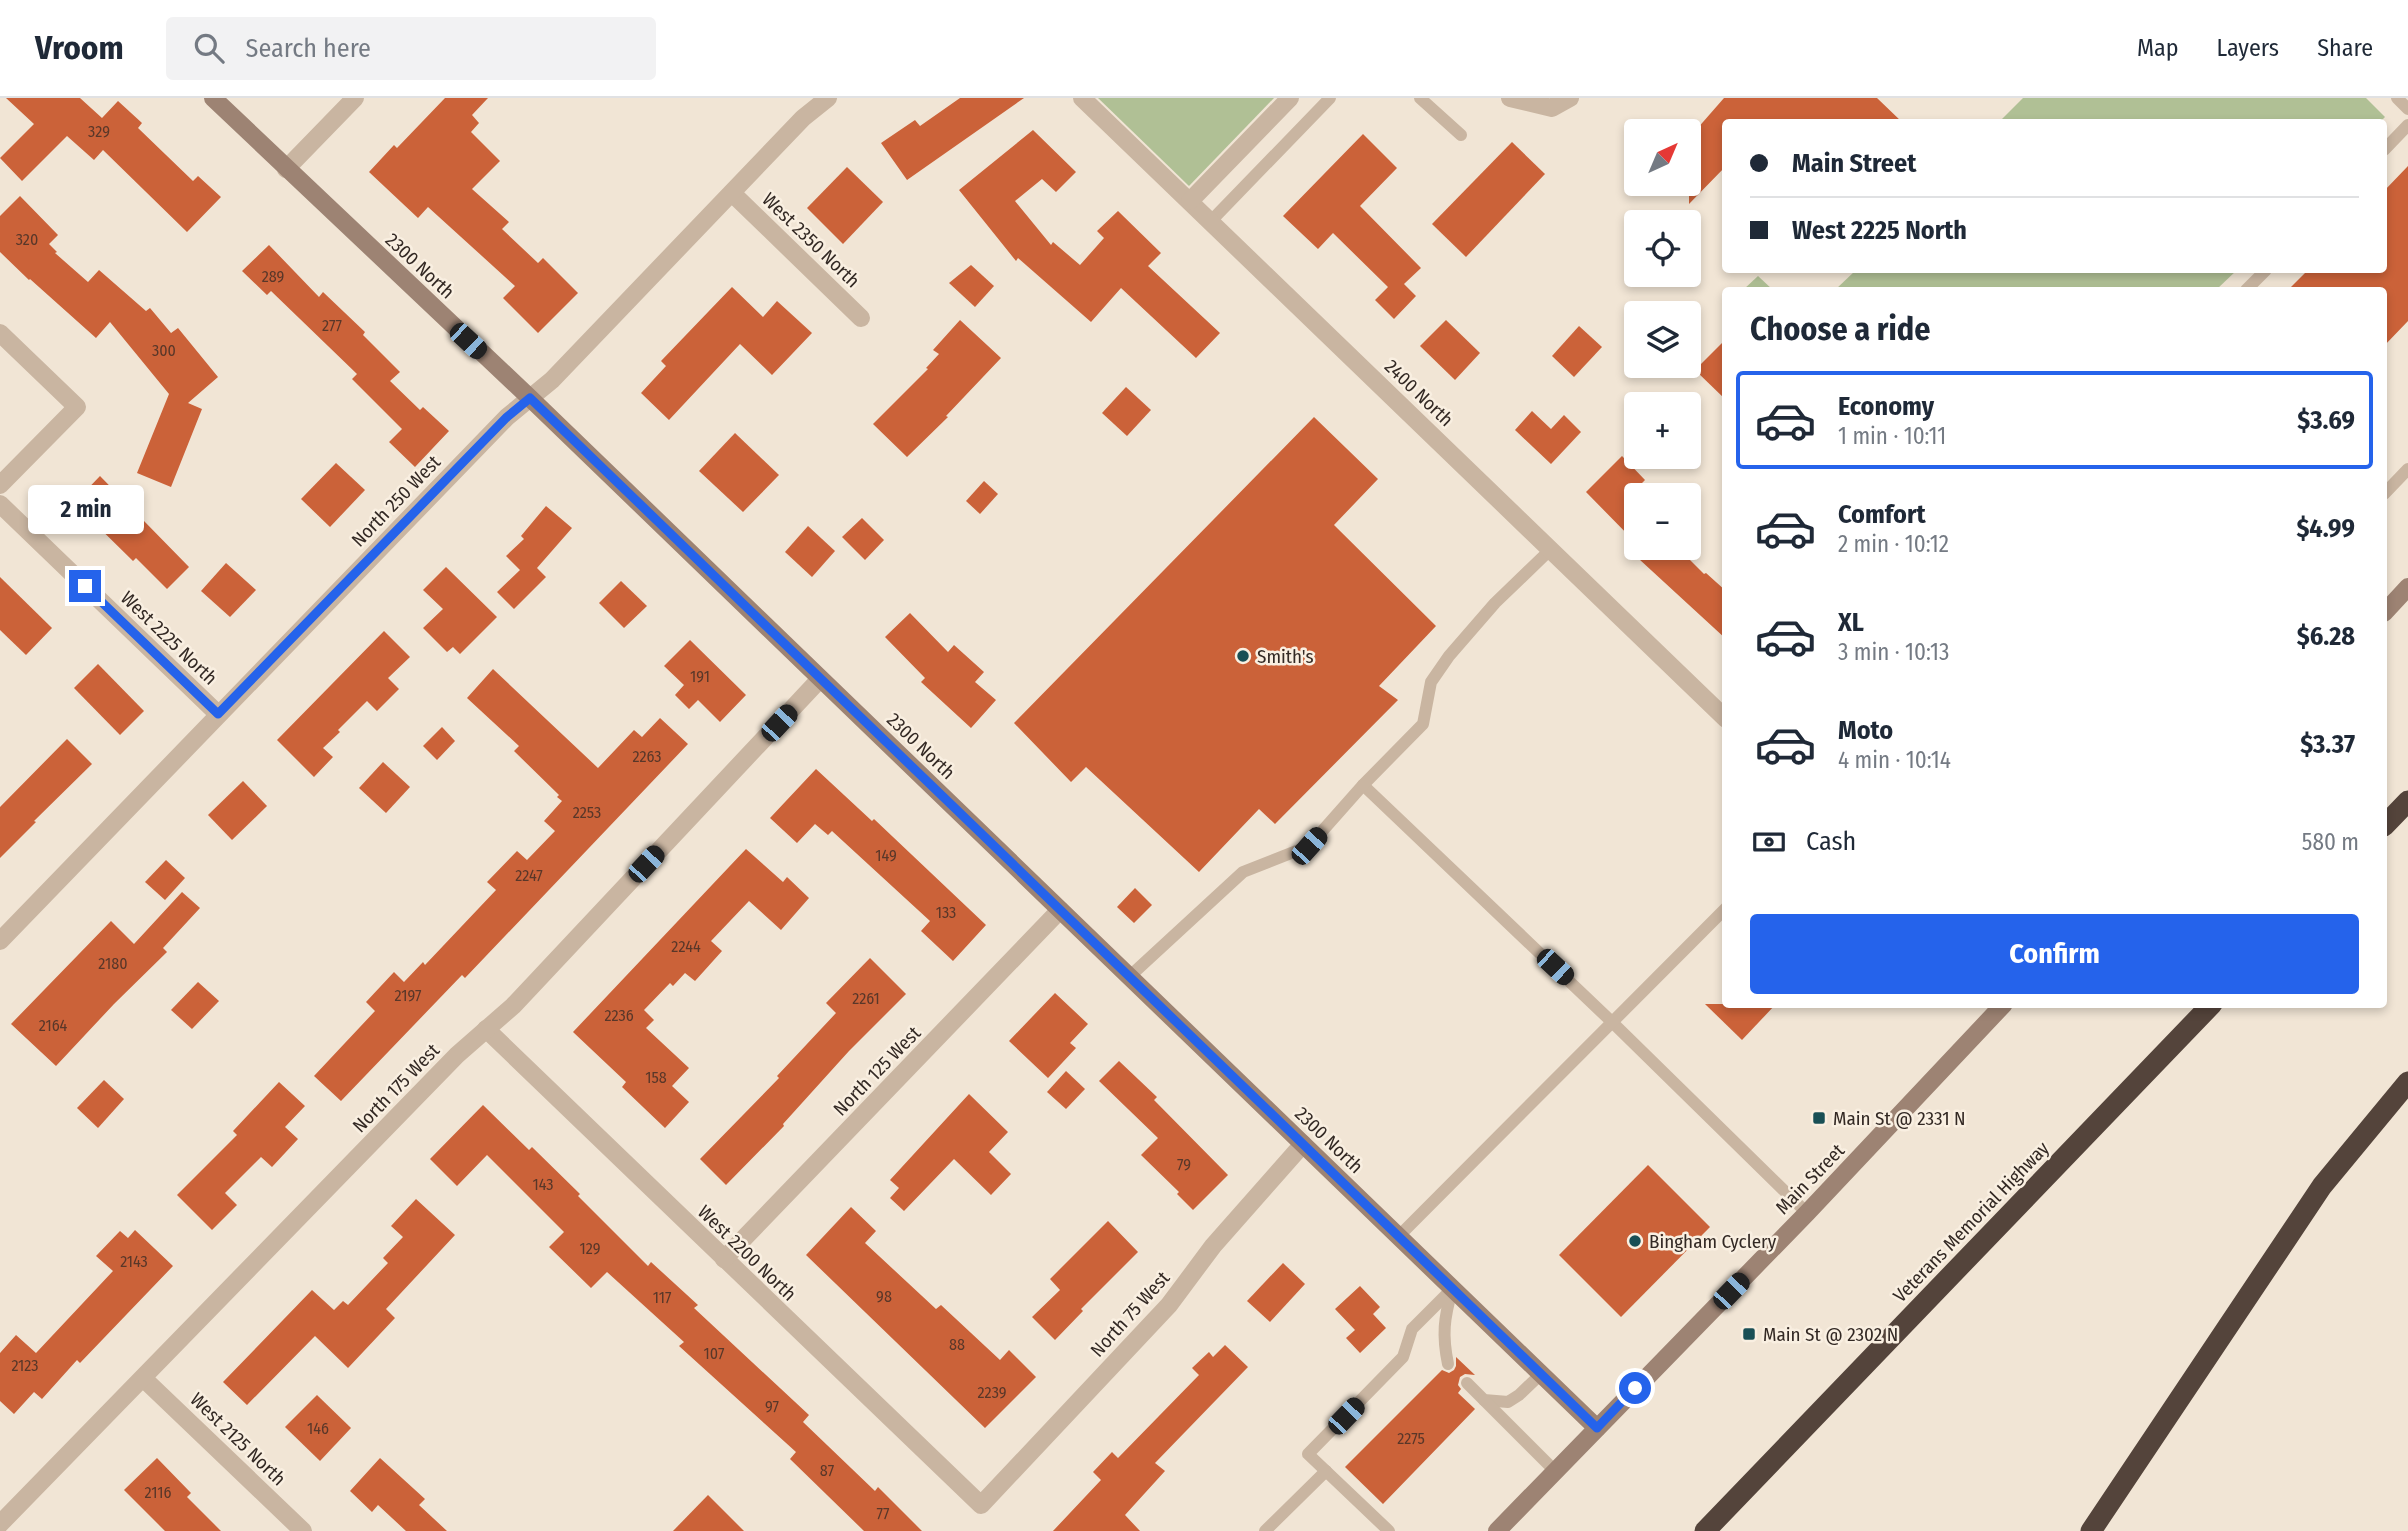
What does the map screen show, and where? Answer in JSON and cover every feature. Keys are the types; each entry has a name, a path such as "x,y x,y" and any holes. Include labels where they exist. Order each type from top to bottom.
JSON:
{"highway":[{"path":"2387,823 2408,800"},
{"name":"Veterans Memorial Highway","path":"1704,1531 2208,1008"},
{"path":"2091,1531 2322,1186 2408,1082"}],"street":[{"name":"2300 North","path":"212,98 530,398 1597,1428"},
{"path":"286,169 355,98"},
{"name":"North 250 West","path":"0,941 507,417 552,380 803,118 828,98"},
{"name":"2400 North","path":"1082,98 1722,715"},
{"path":"1190,201 1290,98"},
{"path":"1510,98 1552,108 1570,98"},
{"name":"West 2350 North","path":"732,193 861,318"},
{"path":"0,333 77,407 0,485"},
{"name":"West 2225 North","path":"0,504 218,714"},
{"path":"2387,610 2408,587"},
{"name":"North 175 West","path":"0,1524 457,1055 513,1006 820,679"},
{"name":"North 125 West","path":"724,1259 1060,910"},
{"name":"Main Street","path":"1497,1531 1807,1213 2000,1008"},
{"name":"West 2200 North","path":"486,1029 981,1505"},
{"name":"North 75 West","path":"981,1505 1169,1305 1213,1246 1303,1144"},
{"name":"West 2125 North","path":"143,1378 303,1531"}],"lane":[{"path":"1211,221 1330,98"},
{"path":"1420,98 1461,135"},
{"path":"2397,98 2408,109"},
{"path":"2387,147 2408,125"},
{"path":"2249,287 2263,273"},
{"path":"2387,491 2408,469"},
{"path":"1129,977 1243,872 1309,846 1363,785 1423,724 1431,682 1449,656 1495,603 1550,550"},
{"path":"1363,785 1612,1022 1807,1213"},
{"path":"1398,1237 1722,912"},
{"path":"1448,1364 1443,1321 1452,1289"},
{"path":"1390,1531 1308,1454 1403,1357 1412,1329 1452,1289"},
{"path":"1484,1399 1508,1402 1541,1374"},
{"path":"1467,1383 1555,1471"},
{"path":"1265,1531 1326,1471"}],"green space":[{"path":"1098,98 1274,98 1189,186"},
{"path":"2023,98 2366,98 2385,117 2383,119 2002,119"},
{"path":"1853,273 2234,273 2219,287 1838,287"},
{"path":"1758,276 1770,287 1746,287"}],"building":[{"path":"6,98 80,98 102,118 118,101 142,123 138,128 193,181 198,176 221,197 187,232 103,150 94,160 67,136 22,181 0,158 34,124"},
{"path":"445,98 488,98 472,115 479,123 471,132 500,161 472,189 509,222 502,229 538,263 543,258 578,293 538,333 503,298 515,286 428,207 418,218 369,172 394,145 397,148"},
{"path":"960,98 1024,98 907,180 881,143 915,120 920,126"},
{"path":"1724,98 1877,98 1899,119 1722,119 1722,170 1701,192 1701,124"},
{"path":"1033,130 1076,172 1056,192 1042,179 1015,201 1051,245 1053,242 1080,265 1104,238 1097,231 1118,211 1161,253 1148,266 1220,333 1196,358 1121,288 1091,322 1018,258 1016,261 959,190"},
{"path":"1363,134 1397,168 1360,206 1421,268 1404,284 1416,296 1394,319 1375,300 1388,287 1333,233 1318,249 1283,216"},
{"path":"1512,142 1545,174 1466,257 1432,224"},
{"path":"2408,166 2408,321 2387,343 2387,287 2291,287 2305,273 2387,273 2387,188"},
{"path":"847,167 883,202 843,244 807,208"},
{"path":"20,196 58,235 49,244 57,252 55,253 88,282 99,270 146,311 150,308 171,333 178,328 218,377 188,403 202,409 171,487 137,473 169,394 110,322 96,338 0,252 0,216"},
{"path":"1689,196 1697,196 1689,204"},
{"path":"269,245 319,297 323,292 365,332 363,335 400,372 390,381 420,410 423,407 449,431 415,467 389,442 402,429 352,379 357,374 271,291 267,295 242,271"},
{"path":"971,265 994,286 975,307 949,283"},
{"path":"732,287 763,317 777,301 812,333 772,375 740,344 669,420 641,393 666,366 661,361"},
{"path":"960,320 1001,358 946,416 948,417 907,457 873,424 928,369 926,368 939,354 933,350"},
{"path":"1446,320 1480,353 1455,380 1420,346"},
{"path":"1579,326 1602,347 1574,377 1552,356"},
{"path":"1722,343 1722,396 1701,376 1701,364"},
{"path":"1126,387 1151,410 1127,436 1102,413"},
{"path":"1532,411 1551,429 1564,415 1581,432 1551,464 1515,430"},
{"name":"Smith's","path":"1314,417 1378,479 1334,525 1436,626 1379,686 1398,700 1275,824 1259,809 1199,872 1086,767 1071,782 1014,723"},
{"path":"735,433 779,475 743,512 699,471"},
{"path":"1622,456 1624,469 1634,469 1645,480 1642,483 1624,483 1624,531 1586,492"},
{"path":"336,463 365,490 330,527 301,499"},
{"path":"100,476 189,567 167,589 136,558 133,561 74,503"},
{"path":"984,481 998,494 980,514 966,501"},
{"path":"546,506 572,528 537,568 546,577 514,609 497,592 520,570 506,556 524,539 521,536"},
{"path":"862,518 884,540 865,560 842,537"},
{"path":"808,526 835,551 812,577 785,552"},
{"path":"1640,560 1690,560 1722,587 1722,635"},
{"path":"226,563 256,590 230,617 201,591"},
{"path":"446,567 497,617 460,654 453,647 447,652 423,628 443,609 423,590"},
{"path":"0,577 52,628 26,655 0,630"},
{"path":"621,581 647,606 624,628 599,603"},
{"path":"910,613 948,652 954,645 984,672 975,682 996,700 971,728 921,682 925,678 885,637"},
{"path":"384,631 410,657 388,678 399,689 377,711 367,701 338,730 340,732 323,748 333,757 314,777 277,740"},
{"path":"690,640 746,695 720,722 698,700 689,709 675,695 684,685 664,666"},
{"path":"98,664 144,711 120,735 74,688"},
{"path":"493,669 598,768 634,730 642,737 660,718 688,744 465,978 462,975 341,1101 314,1076 375,1011 366,1002 394,972 404,982 423,962 425,965 496,890 487,882 517,851 527,860 555,831 544,821 562,801 557,797 559,795 514,751 519,746 467,698"},
{"path":"442,727 455,741 437,760 423,746"},
{"path":"67,739 92,764 0,858 0,807"},
{"path":"383,762 410,787 386,813 359,788"},
{"path":"816,769 872,821 874,819 986,925 953,961 921,931 930,921 832,831 828,835 815,824 797,843 770,818"},
{"path":"243,781 267,806 232,840 208,815"},
{"path":"746,849 783,882 787,877 809,898 781,930 749,901 711,941 722,951 695,981 685,973 673,986 670,983 644,1010 654,1020 646,1028 689,1068 672,1086 689,1102 665,1128 622,1087 626,1082 573,1032"},
{"path":"166,860 185,878 165,900 145,882"},
{"path":"1135,888 1152,905 1134,923 1117,907"},
{"path":"182,892 200,908 163,948 167,952 56,1066 11,1024 111,921 134,944"},
{"path":"870,958 906,994 849,1051 784,1126 726,1185 700,1159 779,1078 777,1076 836,1013 826,1003"},
{"path":"198,982 219,1001 192,1029 171,1010"},
{"path":"1055,993 1088,1024 1070,1043 1076,1048 1048,1078 1009,1041"},
{"path":"1705,1004 1722,1004 1722,1008 1772,1008 1742,1040"},
{"path":"1119,1061 1157,1097 1154,1100 1228,1175 1193,1210 1177,1194 1179,1192 1141,1155 1158,1138 1099,1081"},
{"path":"1066,1071 1085,1089 1066,1109 1047,1092"},
{"path":"104,1080 124,1099 98,1128 77,1108"},
{"path":"279,1082 305,1106 285,1127 298,1139 272,1167 261,1157 225,1193 237,1205 212,1230 177,1195 237,1135 233,1131"},
{"path":"969,1094 1008,1132 989,1152 1011,1174 991,1195 954,1159 904,1211 890,1198 899,1188 890,1180"},
{"path":"483,1105 529,1150 532,1147 648,1266 651,1262 698,1305 694,1308 809,1415 803,1422 875,1491 878,1487 922,1531 864,1531 790,1459 796,1452 679,1346 684,1342 607,1272 591,1288 549,1247 564,1232 487,1155 457,1186 430,1159"},
{"name":"Bingham Cyclery","path":"1648,1165 1710,1227 1621,1317 1559,1255"},
{"path":"416,1199 455,1235 386,1309 395,1318 348,1368 315,1336 247,1405 223,1382 312,1290 334,1310 343,1301 348,1305 388,1263 383,1258 403,1237 391,1226"},
{"path":"851,1207 876,1231 865,1243 936,1309 941,1305 1000,1360 1009,1350 1036,1377 985,1428 806,1255"},
{"path":"1108,1221 1138,1252 1081,1309 1083,1311 1055,1340 1032,1317 1060,1290 1050,1279"},
{"path":"135,1230 173,1266 80,1363 77,1360 42,1399 34,1392 14,1414 0,1401 0,1353 16,1335 36,1353 113,1271 96,1256 120,1231 128,1238"},
{"path":"1283,1263 1305,1284 1270,1322 1247,1301"},
{"path":"1360,1286 1380,1307 1373,1314 1386,1328 1360,1353 1346,1338 1355,1330 1335,1309"},
{"path":"1225,1345 1248,1367 1155,1463 1165,1471 1125,1515 1140,1531 1053,1531 1101,1480 1093,1472 1112,1452 1118,1458 1199,1375 1192,1368 1209,1352 1213,1357"},
{"path":"1456,1357 1475,1375 1465,1374 1460,1377 1458,1385 1461,1389 1458,1393 1475,1409 1383,1504 1345,1467 1442,1370 1449,1373 1454,1370"},
{"path":"317,1395 351,1428 320,1461 285,1427"},
{"path":"157,1458 191,1493 187,1497 221,1531 165,1531 124,1490"},
{"path":"380,1458 425,1499 419,1505 447,1531 406,1531 378,1505 372,1512 350,1491"},
{"path":"708,1495 744,1531 673,1531"}],"place":[{"name":"Smith's","path":"1243,656"},
{"name":"Main St @ 2331 N","path":"1819,1118"},
{"name":"Bingham Cyclery","path":"1635,1241"},
{"name":"Main St @ 2302 N","path":"1749,1334"}],"route":[{"path":"85,586 218,714 507,417 530,398 1597,1428 1635,1388"}]}
